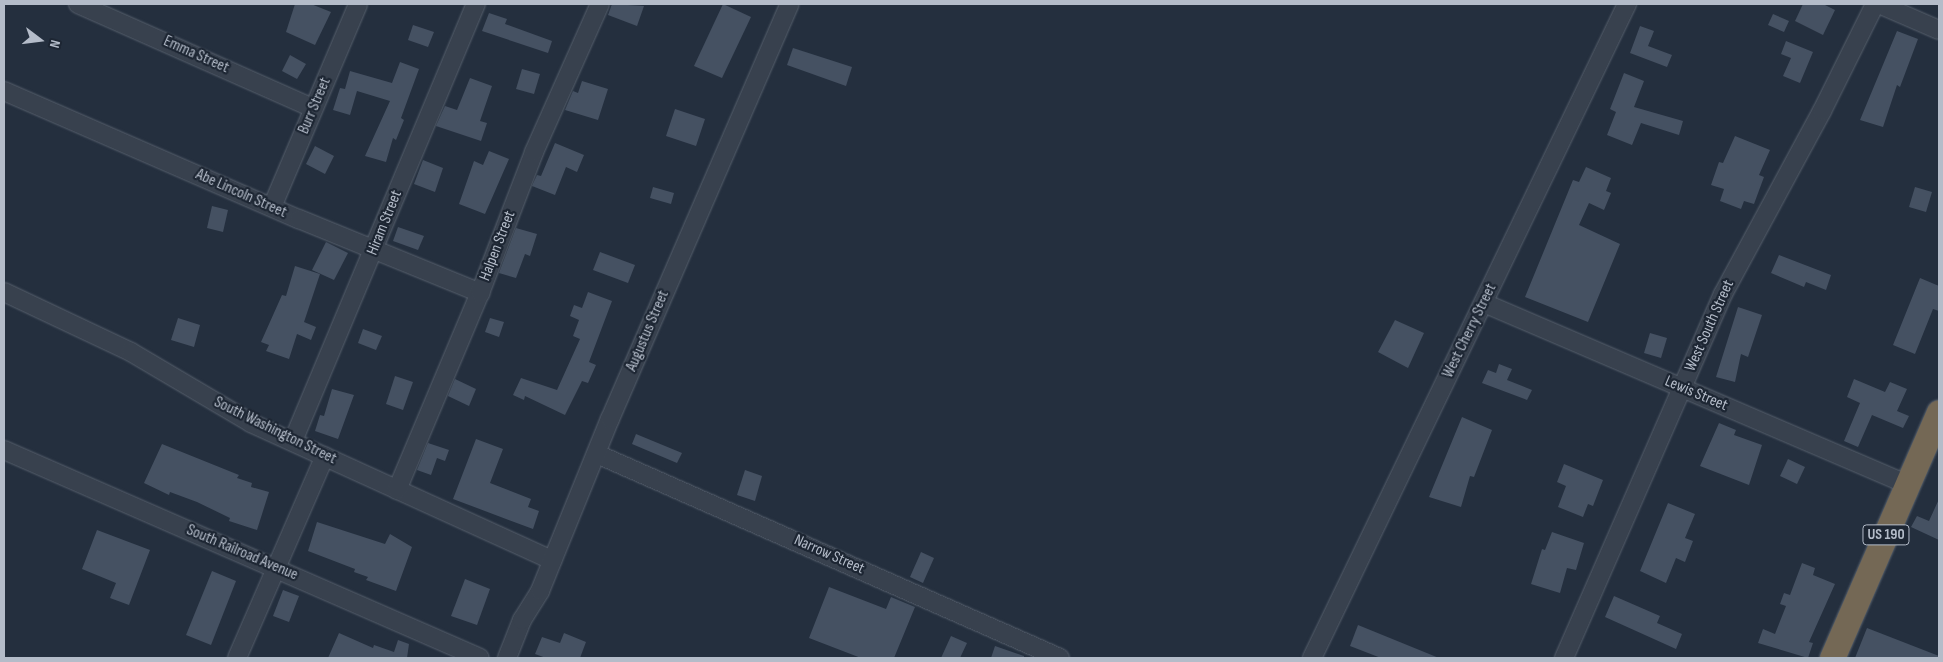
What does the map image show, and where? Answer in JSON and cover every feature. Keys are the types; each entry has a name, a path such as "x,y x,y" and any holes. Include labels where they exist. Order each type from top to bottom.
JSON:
{"highway":[{"name":"US 190","path":"1832,658 1909,485 1939,412"}],"street":[{"name":"Emma Street","path":"78,4 313,108"},
{"name":"Burr Street","path":"272,207 356,4"},
{"name":"Hiram Street","path":"292,441 476,4"},
{"name":"Halpen Street","path":"397,490 480,293 534,152 600,4"},
{"name":"Augustus Street","path":"507,658 552,560 790,4"},
{"name":"West Cherry Street","path":"1312,658 1627,4"},
{"name":"West South Street","path":"1564,658 1723,294 1822,111 1875,4"},
{"path":"1879,4 1939,30"},
{"name":"Abe Lincoln Street","path":"4,91 272,207 480,293"},
{"name":"South Washington Street","path":"4,292 131,352 228,410 397,490 552,560"},
{"name":"Lewis Street","path":"1484,302 1909,485"},
{"name":"South Railroad Avenue","path":"4,450 278,568 480,658"},
{"name":"Narrow Street","path":"597,454 1060,658"},
{"path":"237,658 278,568 325,456"}],"building":[{"path":"295,4 311,4 331,12 315,45 286,32"},
{"path":"612,4 644,6 637,26 608,15"},
{"path":"723,4 751,17 722,78 694,66"},
{"path":"1803,4 1823,4 1835,10 1823,35 1795,21"},
{"path":"489,13 507,19 505,24 552,41 548,53 482,31"},
{"path":"1773,14 1789,21 1784,32 1768,25"},
{"path":"413,25 434,32 428,47 408,40"},
{"path":"1640,26 1654,31 1648,46 1672,55 1667,67 1630,53"},
{"path":"1897,31 1918,39 1900,87 1897,85 1883,127 1860,120"},
{"path":"1786,41 1813,52 1800,83 1783,76 1791,58 1781,54"},
{"path":"793,48 852,67 846,86 787,65"},
{"path":"290,55 306,64 297,79 282,71"},
{"path":"400,62 419,69 401,118 404,120 396,140 393,138 386,162 365,156 390,101 357,91 350,115 333,110 340,88 345,89 350,71 392,83"},
{"path":"522,69 540,74 534,94 516,89"},
{"path":"1624,73 1644,81 1634,107 1683,121 1679,135 1641,123 1632,145 1607,135 1616,112 1610,109"},
{"path":"470,78 492,86 480,121 487,123 481,141 436,126 445,106 457,110"},
{"path":"582,81 608,89 598,120 565,110 573,91 578,93"},
{"path":"675,109 705,119 696,146 666,136"},
{"path":"1735,136 1770,150 1759,175 1764,177 1754,204 1744,201 1741,209 1720,201 1724,189 1711,185 1719,162 1723,163"},
{"path":"555,143 584,155 577,172 566,167 555,195 532,186 537,175 541,176"},
{"path":"315,146 334,156 325,174 306,164"},
{"path":"489,151 509,159 485,214 459,204 474,161 483,165"},
{"path":"423,160 443,168 435,192 414,184"},
{"path":"1586,167 1611,178 1606,191 1611,193 1604,210 1589,203 1579,225 1620,244 1588,322 1525,297 1573,180 1579,182"},
{"path":"653,187 674,193 671,204 650,198"},
{"path":"1915,187 1932,192 1926,212 1909,207"},
{"path":"212,206 228,210 223,232 207,228"},
{"path":"398,227 424,236 418,250 393,241"},
{"path":"516,228 537,234 530,256 525,254 516,278 499,273"},
{"path":"326,242 348,253 334,280 312,270"},
{"path":"600,252 635,265 628,283 593,270"},
{"path":"1779,255 1831,275 1826,290 1806,282 1804,287 1771,273"},
{"path":"295,266 320,274 304,322 316,327 311,340 297,334 289,359 266,351 269,345 261,342 282,295 286,296"},
{"path":"1920,278 1939,286 1939,311 1933,309 1915,354 1893,345"},
{"path":"588,292 612,301 589,362 596,365 588,383 582,381 565,415 525,396 524,400 513,395 521,378 557,390 580,339 573,336 579,320 570,316 574,305 582,308"},
{"path":"1738,307 1762,315 1748,357 1741,354 1735,382 1716,377"},
{"path":"178,318 200,325 194,347 171,340"},
{"path":"490,318 504,322 499,337 485,332"},
{"path":"1395,320 1424,333 1408,368 1378,352"},
{"path":"363,329 382,336 376,350 358,343"},
{"path":"1650,333 1667,338 1661,358 1644,353"},
{"path":"1499,364 1512,369 1507,380 1532,390 1527,400 1482,383 1488,370 1496,373"},
{"path":"395,376 413,382 403,410 386,404"},
{"path":"455,379 476,389 469,406 448,396"},
{"path":"1854,379 1885,392 1890,382 1907,389 1897,411 1909,416 1903,428 1872,415 1858,447 1844,441 1860,403 1847,397"},
{"path":"332,389 354,395 338,439 315,431 320,415 324,416"},
{"path":"1462,417 1492,430 1474,477 1470,476 1461,507 1429,497"},
{"path":"1719,423 1736,430 1734,435 1762,445 1749,485 1700,466"},
{"path":"636,434 682,453 677,463 632,444"},
{"path":"476,439 503,449 490,483 531,499 528,507 539,511 533,529 453,499"},
{"path":"428,443 449,450 445,461 437,458 431,475 417,470"},
{"path":"162,444 239,475 237,478 252,483 251,487 269,492 257,530 229,521 230,518 197,502 170,492 169,495 144,483"},
{"path":"1788,459 1805,467 1797,484 1780,476"},
{"path":"1564,464 1603,480 1593,506 1588,504 1583,517 1558,507 1566,486 1557,482"},
{"path":"745,470 762,476 755,501 737,495"},
{"path":"1939,499 1939,540 1911,527 1917,516 1929,521"},
{"path":"1668,503 1695,514 1685,538 1693,541 1685,562 1676,558 1666,583 1640,571"},
{"path":"317,522 385,544 390,534 412,547 396,591 366,580 368,577 354,572 355,569 308,551"},
{"path":"97,530 150,550 129,605 110,598 116,583 82,569"},
{"path":"1552,532 1584,543 1576,570 1567,568 1560,593 1531,584 1542,549 1545,550"},
{"path":"921,552 934,558 923,583 910,577"},
{"path":"1802,563 1815,568 1813,575 1835,584 1809,642 1813,643 1808,658 1758,643 1763,629 1775,634 1786,606 1780,604 1784,593 1790,595"},
{"path":"212,571 236,581 211,645 186,635"},
{"path":"465,579 490,589 477,625 451,616"},
{"path":"829,587 886,609 891,597 915,607 894,658 861,658 809,638"},
{"path":"283,590 299,596 289,622 273,616"},
{"path":"1614,596 1660,616 1657,623 1682,634 1676,649 1605,617"},
{"path":"1358,625 1439,658 1381,658 1350,646"},
{"path":"1867,628 1939,656 1939,658 1855,658"},
{"path":"339,633 373,648 374,645 394,652 398,640 409,644 407,658 328,658"},
{"path":"564,633 586,642 580,658 546,658 535,654 542,637 560,643"},
{"path":"951,636 967,643 960,658 941,658"},
{"path":"995,646 1024,656 1024,658 991,658"}]}
